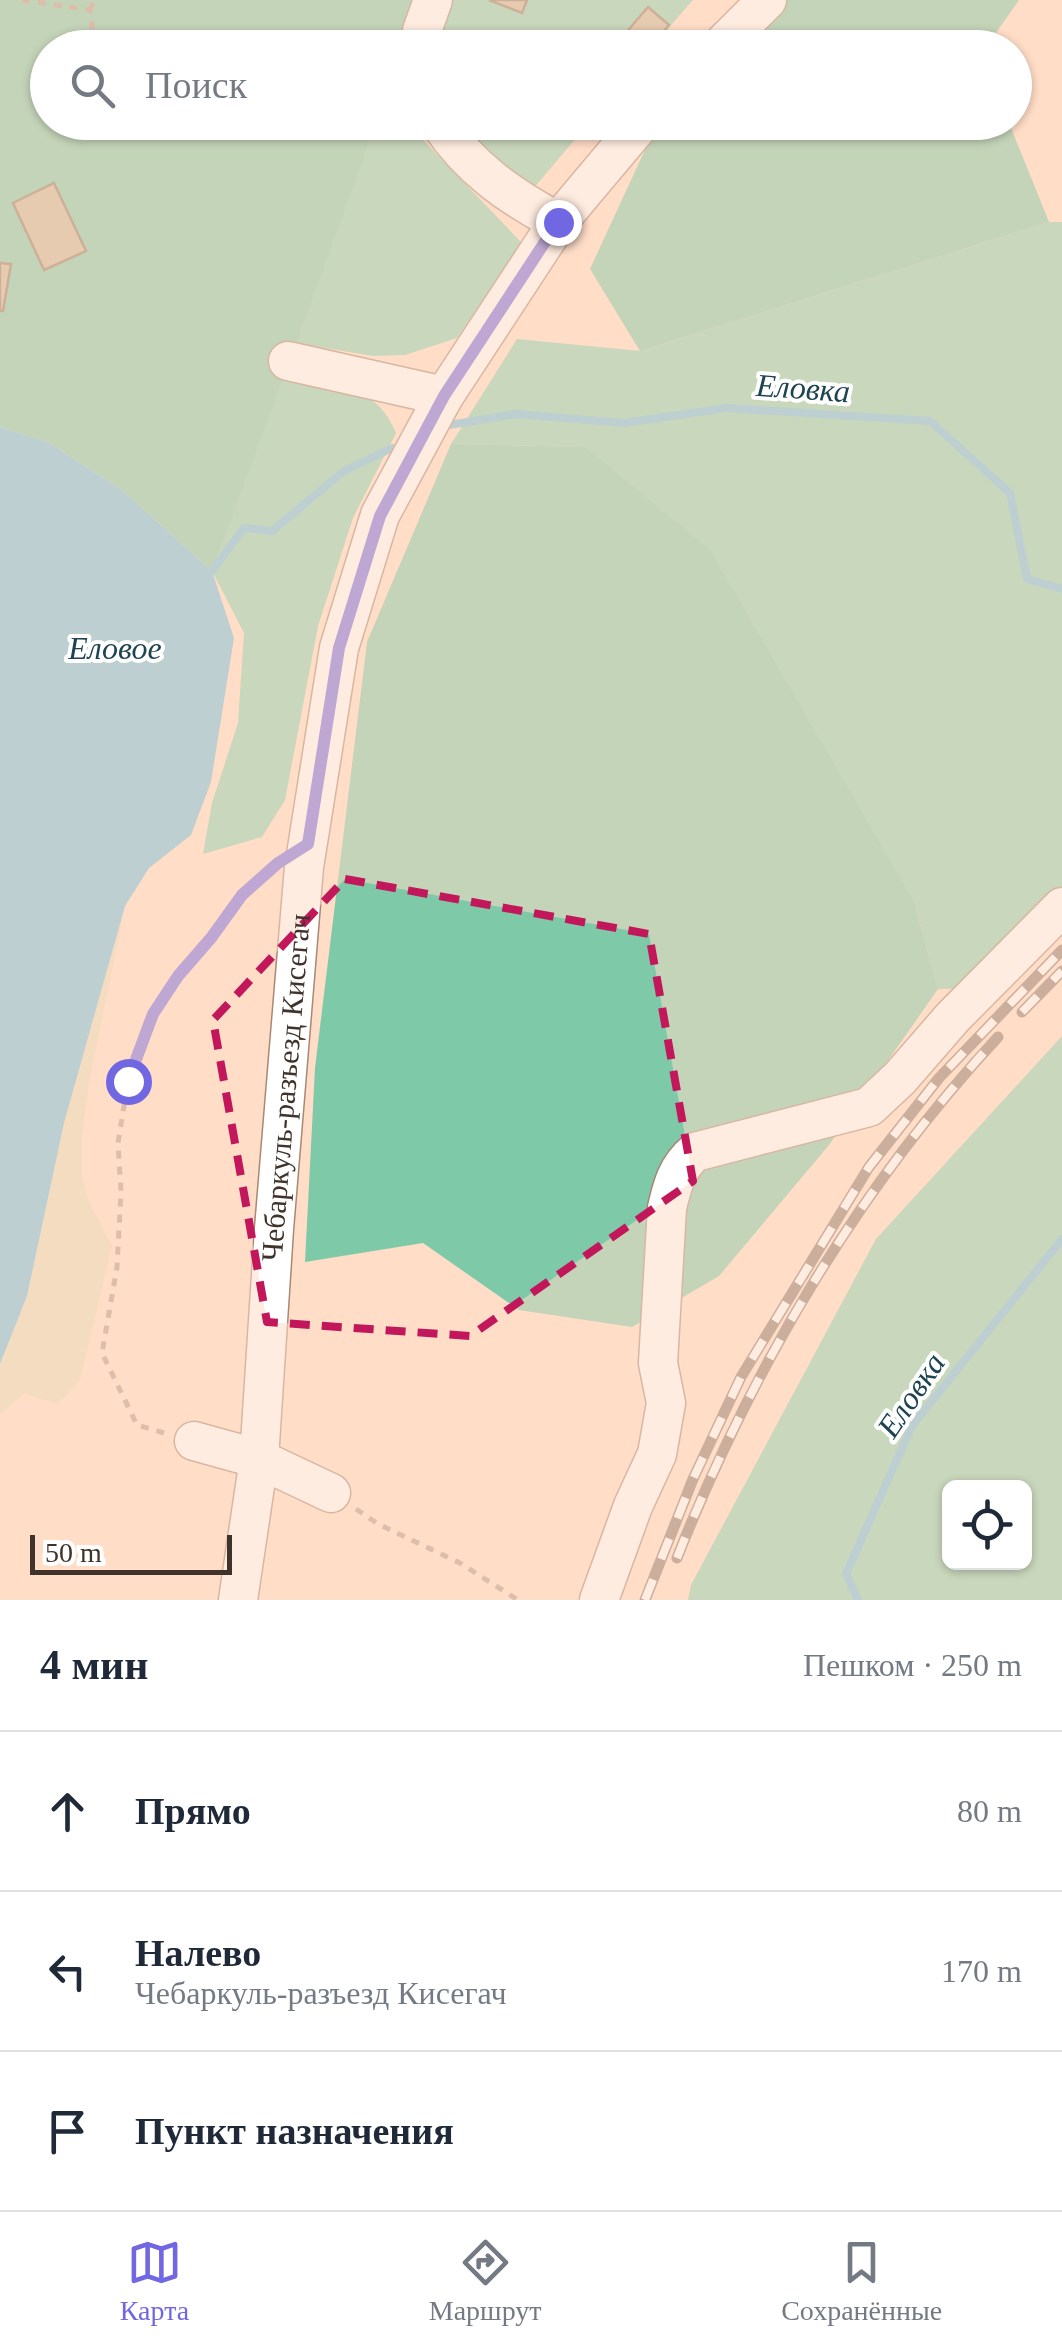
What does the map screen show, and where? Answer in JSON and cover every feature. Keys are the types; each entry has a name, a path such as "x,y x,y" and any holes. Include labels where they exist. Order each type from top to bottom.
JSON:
{"street":[{"path":"422,30 433,0"},
{"path":"737,30 767,0"},
{"path":"451,140 510,196 558,222"},
{"name":"Чебаркуль-разъезд Кисегач","path":"238,1600 259,1459 308,844 339,648 380,516 444,396 558,222 627,140"},
{"path":"288,361 444,396"},
{"path":"599,1600 633,1506 658,1454 666,1403 658,1363 667,1208 672,1184 684,1160 695,1152 868,1107 1062,907"},
{"path":"194,1441 259,1459 331,1493"}],"path":[{"path":"22,0 90,10"},
{"path":"93,30 90,10 94,0"},
{"path":"194,1441 136,1425 102,1353 117,1267 121,1191 118,1143 128,1081 153,1014 178,976 242,895 278,863 308,844"},
{"path":"331,1493 378,1524 460,1563 518,1600"}],"highlighted area":[{"path":"345,879 649,934 693,1181 470,1336 267,1322 213,1020"}],"green space":[{"path":"0,0 423,0 412,30 30,30 30,140 371,140 212,571 121,489 48,442 0,427"},
{"path":"423,0 693,0 667,30 412,30"},
{"path":"786,0 1019,0 998,30 757,30"},
{"path":"371,140 423,140 522,243 457,338 405,355 373,356 295,343"},
{"path":"444,140 575,140 527,196"},
{"path":"650,140 1016,140 1049,222 640,351 590,269"},
{"path":"1049,222 1062,222 1062,920 984,988 938,989 914,902 585,447 451,444 517,339 640,351"},
{"path":"282,376 334,384 364,395 377,404 396,433 353,518 318,626 285,800 262,837 203,854 212,803 238,723 244,633 212,571"},
{"path":"451,444 585,447 710,550 914,902 938,989 829,1145 719,1276 632,1327 519,1310 423,1243 305,1262 315,1068 367,642"},
{"path":"1062,1036 1062,1600 688,1600 691,1585 876,1239"}],"sand":[{"path":"125,906 82,1136 82,1180 112,1246 80,1380 58,1404 24,1393 0,1415 0,1364 27,1296 64,1123"}],"water":[{"name":"Еловое","path":"0,427 48,442 121,489 212,571 234,638 211,782 191,835 149,868 125,906 64,1123 27,1296 0,1364"}],"building":[{"path":"489,0 527,0 522,13"},
{"path":"648,7 669,25 665,30 628,30"},
{"path":"54,183 86,251 44,270 13,203"},
{"path":"0,263 11,264 3,311 0,311"}],"waterway":[{"name":"Еловка","path":"443,426 516,414 624,423 726,408 930,421 1010,493 1027,579 1062,589"},
{"name":"Еловка","path":"212,571 244,528 272,531 344,471 392,448"},
{"name":"Еловка","path":"858,1600 846,1574 912,1426 1062,1239"}],"railway":[{"path":"645,1600 693,1479 741,1377 869,1167 939,1078 1062,950"},
{"path":"1022,1012 1062,971"},
{"path":"677,1558 739,1418 814,1282 900,1155 998,1037"}],"route":[{"path":"128,1081 153,1014 178,976 242,895 278,863 308,844 339,648 380,516 444,396 558,222"}]}
